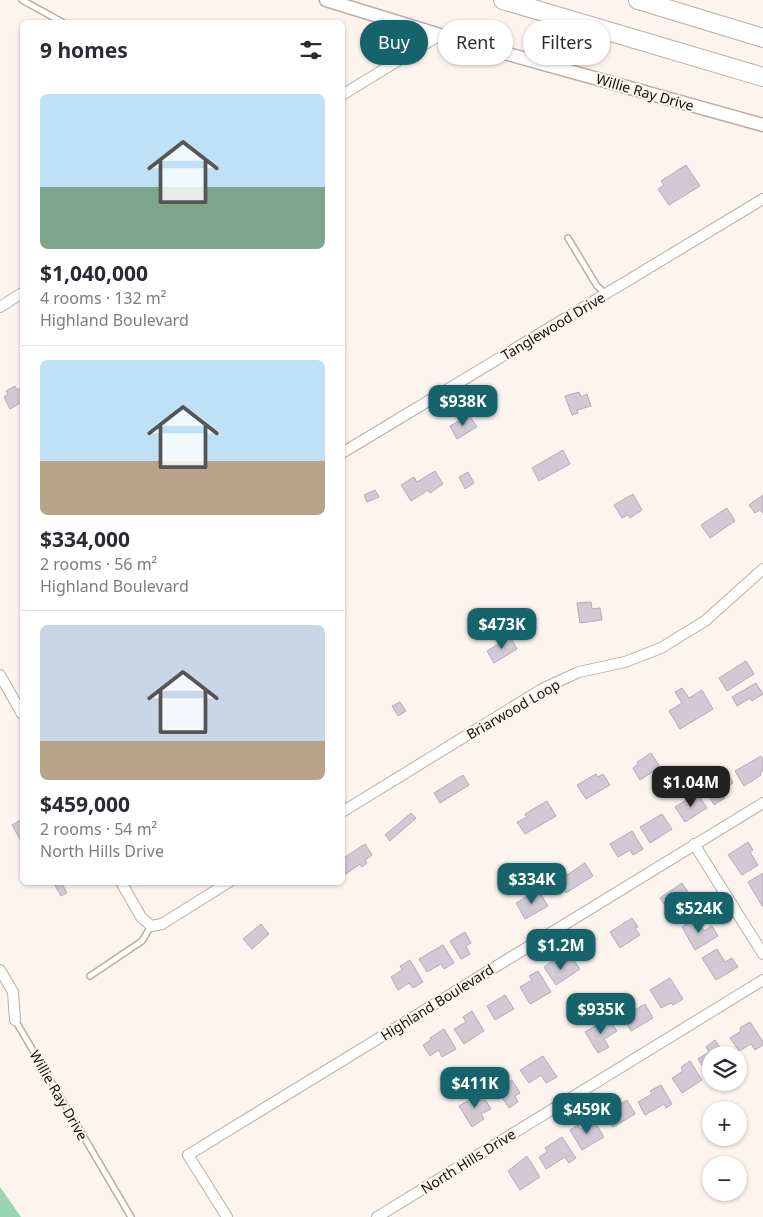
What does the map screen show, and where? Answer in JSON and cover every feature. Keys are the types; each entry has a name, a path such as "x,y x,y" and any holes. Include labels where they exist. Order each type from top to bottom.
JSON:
{"highway":[{"path":"502,0 763,77"},
{"path":"638,0 763,38"}],"street":[{"name":"Willie Ray Drive","path":"326,0 438,34"},
{"path":"345,93 438,36"},
{"name":"Willie Ray Drive","path":"513,55 763,125"},
{"name":"Tanglewood Drive","path":"345,451 763,199"},
{"path":"0,307 20,294"},
{"name":"Briarwood Loop","path":"345,810 542,689 580,672 625,662 661,648 705,621 763,570"},
{"path":"0,675 20,710"},
{"name":"Highland Boulevard","path":"226,1217 188,1154 763,803"},
{"path":"694,844 763,954"},
{"path":"123,885 141,917 151,926 162,924 224,885"},
{"name":"Willie Ray Drive","path":"0,970 13,992 15,1020"},
{"name":"North Hills Drive","path":"377,1217 763,980"}],"lane":[{"path":"22,0 58,20"},
{"path":"568,238 597,286 606,294"},
{"path":"90,976 142,941 151,926"},
{"name":"Willie Ray Drive","path":"15,1020 131,1217"}],"green space":[{"path":"0,1187 21,1217 0,1217"}],"building":[{"path":"686,165 700,186 669,205 658,189 664,185 661,181"},
{"path":"15,386 17,390 20,388 20,403 10,409 4,397 8,394 6,391"},
{"path":"579,392 581,397 587,394 591,406 577,410 578,413 572,415 565,396"},
{"path":"469,415 477,427 457,439 450,426"},
{"path":"563,450 570,464 539,481 532,468"},
{"path":"435,471 443,484 430,493 428,490 411,501 401,485 414,477 417,482"},
{"path":"468,472 474,483 465,489 459,477"},
{"path":"375,490 379,497 367,502 364,495"},
{"path":"633,494 642,510 630,518 628,515 622,518 614,505"},
{"path":"763,495 763,513 760,510 755,513 749,505"},
{"path":"727,508 735,521 710,538 701,525"},
{"path":"591,602 592,609 600,608 602,620 580,623 577,603"},
{"path":"510,637 517,649 494,663 487,651"},
{"path":"746,661 754,674 727,691 719,678"},
{"path":"756,683 763,694 752,701 750,698 737,706 732,697"},
{"path":"682,688 689,698 702,690 713,709 680,729 669,711 682,703 675,692"},
{"path":"400,702 406,711 398,716 392,706"},
{"path":"651,753 660,767 640,780 633,768 638,764 637,762"},
{"path":"761,756 763,759 763,771 760,773 761,775 744,786 735,771"},
{"path":"726,770 733,783 720,791 725,798 714,805 702,784"},
{"path":"596,774 598,777 603,774 610,785 586,799 577,785"},
{"path":"463,775 469,785 440,803 434,793"},
{"path":"697,793 707,808 685,822 675,807"},
{"path":"547,801 556,816 525,834 517,822 527,817 525,814"},
{"path":"411,813 416,818 390,841 385,835"},
{"path":"662,814 672,829 650,843 640,827"},
{"path":"20,820 20,839 12,825"},
{"path":"632,831 643,849 633,855 630,850 618,857 610,844"},
{"path":"748,842 753,850 750,852 758,865 742,875 728,855"},
{"path":"365,844 372,855 365,860 367,863 362,867 360,864 346,874 345,857"},
{"path":"585,863 593,876 566,893 558,881"},
{"path":"763,873 763,906 762,906 748,882"},
{"path":"682,883 695,903 680,913 676,907 669,912 660,898"},
{"path":"55,885 63,885 67,893 61,896"},
{"path":"538,890 548,906 525,919 516,903"},
{"path":"632,918 638,927 635,928 640,935 620,948 610,932"},
{"path":"696,918 704,931 712,926 718,936 695,950 682,927"},
{"path":"261,924 269,934 252,949 243,939"},
{"path":"465,932 471,943 466,946 470,954 461,959 450,941"},
{"path":"443,945 454,963 444,969 441,964 427,972 419,959"},
{"path":"717,949 725,962 732,958 738,967 716,980 702,958"},
{"path":"572,958 580,969 556,985 544,967 554,960 559,967"},
{"path":"410,960 423,982 413,988 409,983 398,990 391,977 402,970 400,966"},
{"path":"538,971 551,992 530,1004 520,987 532,980 529,976"},
{"path":"670,978 683,999 673,1005 671,1003 661,1008 650,990"},
{"path":"505,995 514,1009 495,1020 487,1006"},
{"path":"645,1004 653,1018 631,1031 623,1017"},
{"path":"472,1011 484,1031 464,1044 454,1029 466,1022 463,1017"},
{"path":"609,1018 617,1031 604,1039 609,1047 598,1053 585,1032"},
{"path":"750,1022 763,1045 755,1050 751,1044 747,1046 736,1046 730,1038 741,1031 740,1028"},
{"path":"444,1029 456,1049 442,1057 439,1050 430,1056 423,1045"},
{"path":"715,1040 719,1046 707,1046"},
{"path":"543,1056 557,1077 546,1083 541,1075 529,1083 520,1070"},
{"path":"702,1056 702,1065 698,1059"},
{"path":"690,1061 702,1080 682,1093 672,1078 683,1071 681,1067"},
{"path":"512,1080 520,1093 515,1096 518,1102 509,1108 497,1090"},
{"path":"661,1085 672,1104 666,1108 664,1104 645,1115 638,1102 652,1094 650,1091"},
{"path":"481,1093 491,1109 481,1114 484,1119 472,1127 459,1106"},
{"path":"627,1100 635,1114 613,1127 605,1113"},
{"path":"594,1121 604,1137 582,1150 570,1130 578,1125 581,1129"},
{"path":"562,1137 576,1158 569,1163 565,1157 546,1169 539,1157 547,1152 545,1148"},
{"path":"527,1156 540,1177 520,1190 508,1171"}]}
